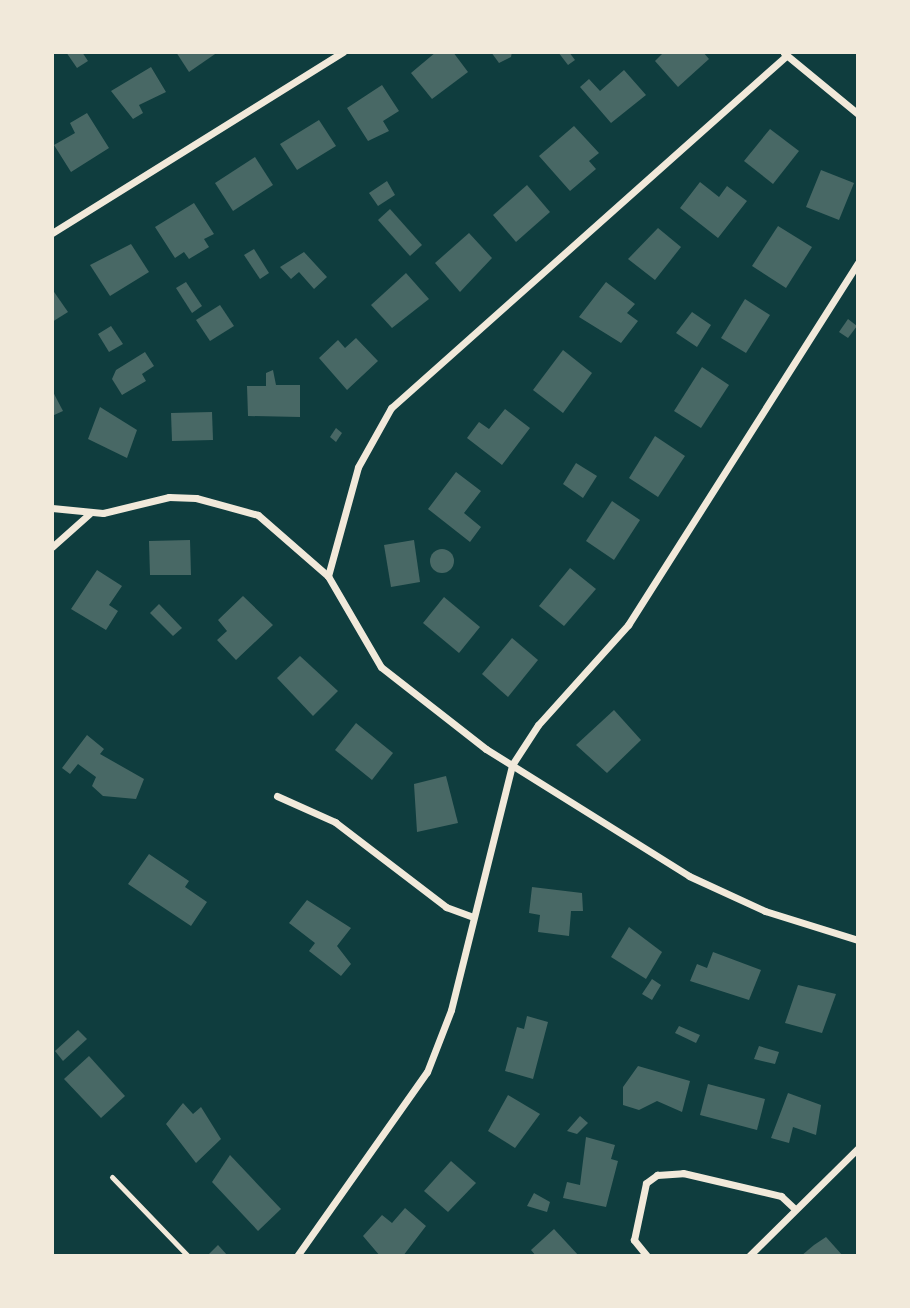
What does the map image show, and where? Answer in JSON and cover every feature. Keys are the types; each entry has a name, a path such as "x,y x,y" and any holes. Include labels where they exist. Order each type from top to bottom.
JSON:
{"street":[{"path":"52,233 342,52"},
{"path":"328,576 358,467 391,408 785,54 858,114"},
{"path":"297,1255 427,1072 451,1010 472,916 512,765 538,725 628,625 858,263"},
{"path":"52,508 89,514 169,497 223,502 258,515 292,538 328,576 382,667 512,765 689,876 765,911 858,940"},
{"path":"52,547 89,514"},
{"path":"277,796 335,822 446,907 472,916"},
{"path":"749,1255 858,1148"},
{"path":"647,1255 634,1240 646,1183 657,1175 683,1173 781,1196 795,1209"}],"lane":[{"path":"112,1177 188,1255"}],"building":[{"path":"66,52 82,52 88,61 77,68"},
{"path":"176,52 218,52 189,72"},
{"path":"436,52 453,52 468,72 432,99 411,73"},
{"path":"491,52 512,52 511,57 499,63"},
{"path":"558,52 569,52 575,60 568,65"},
{"path":"664,52 703,52 709,59 678,87 655,61"},
{"path":"151,67 166,92 139,105 143,113 133,119 111,91"},
{"path":"624,70 646,95 611,123 580,87 589,79 600,91"},
{"path":"382,85 399,111 383,121 389,131 368,141 347,108"},
{"path":"87,113 109,148 71,172 54,145 75,133 70,123"},
{"path":"319,120 336,146 297,170 280,144"},
{"path":"574,126 599,153 589,161 596,169 570,191 539,156"},
{"path":"770,129 799,151 773,184 744,161"},
{"path":"255,157 273,185 233,211 215,183"},
{"path":"821,170 854,183 839,220 806,207"},
{"path":"387,181 395,195 378,206 369,193"},
{"path":"700,182 719,197 727,186 747,201 718,238 680,208"},
{"path":"527,185 550,212 516,242 493,215"},
{"path":"194,203 214,234 204,239 209,247 189,259 184,252 175,258 155,227"},
{"path":"390,209 422,245 410,256 378,220"},
{"path":"778,226 812,247 786,288 752,266"},
{"path":"658,228 681,247 655,280 628,259"},
{"path":"469,233 492,258 460,292 435,263"},
{"path":"131,244 149,272 110,296 90,265"},
{"path":"254,249 269,273 260,279 244,255"},
{"path":"304,252 327,277 314,289 299,272 291,279 280,267"},
{"path":"406,273 429,299 392,328 371,305"},
{"path":"186,282 202,306 192,313 176,288"},
{"path":"606,282 635,304 627,313 638,321 621,343 579,317"},
{"path":"52,289 68,312 52,322"},
{"path":"745,299 770,315 746,353 721,338"},
{"path":"220,305 234,326 210,341 196,320"},
{"path":"692,312 711,325 697,347 676,333"},
{"path":"848,319 857,326 848,338 839,332"},
{"path":"111,326 123,344 109,352 98,334"},
{"path":"356,338 378,361 347,390 319,358 338,340 345,348"},
{"path":"563,350 592,373 563,413 533,390"},
{"path":"145,352 154,366 142,374 146,381 122,395 112,379 116,370"},
{"path":"702,367 729,385 701,428 674,411"},
{"path":"273,370 276,385 300,385 300,417 248,416 247,386 266,386 266,373"},
{"path":"52,390 63,411 52,416"},
{"path":"100,407 137,430 127,458 88,439"},
{"path":"505,409 530,428 502,465 467,438 479,422 489,429"},
{"path":"212,412 213,440 172,441 171,413"},
{"path":"336,428 342,433 336,442 330,437"},
{"path":"655,436 685,456 658,497 629,478"},
{"path":"576,463 597,476 583,498 563,484"},
{"path":"456,472 481,491 464,513 481,527 470,542 428,509"},
{"path":"612,501 640,520 614,560 586,541"},
{"path":"190,540 191,575 150,575 149,541"},
{"path":"414,540 420,582 391,587 384,545"},
{"path":"442,549 451,552 454,561 451,570 442,573 433,570 430,561 433,552"},
{"path":"570,568 596,589 564,626 539,606"},
{"path":"97,570 122,586 109,605 118,611 106,630 71,609"},
{"path":"243,596 273,625 236,660 217,640 227,631 218,620"},
{"path":"444,597 480,627 459,653 423,623"},
{"path":"159,604 182,628 173,636 150,613"},
{"path":"512,638 538,660 508,697 482,674"},
{"path":"300,656 338,691 313,716 277,678"},
{"path":"614,710 641,740 607,773 576,745"},
{"path":"356,723 393,753 372,780 335,750"},
{"path":"87,735 104,749 100,754 144,779 136,799 103,796 92,786 96,777 78,764 70,774 62,768"},
{"path":"446,776 458,823 417,832 414,784"},
{"path":"149,854 189,881 185,887 207,902 191,926 128,884"},
{"path":"532,887 582,893 583,911 571,911 569,936 538,932 540,915 529,913"},
{"path":"307,900 351,928 337,946 351,964 341,976 309,951 315,943 289,923"},
{"path":"629,927 662,952 646,979 611,957"},
{"path":"713,952 761,970 749,1000 690,981 697,964 707,968"},
{"path":"652,979 661,985 652,1000 642,994"},
{"path":"798,985 836,994 822,1033 785,1023"},
{"path":"527,1016 548,1022 533,1079 505,1071 517,1027 524,1029"},
{"path":"679,1026 700,1035 696,1043 675,1033"},
{"path":"78,1030 87,1039 63,1061 55,1051"},
{"path":"759,1046 779,1052 775,1064 754,1059"},
{"path":"89,1056 125,1096 101,1118 64,1079"},
{"path":"638,1066 690,1081 682,1112 657,1101 639,1110 623,1105 623,1087"},
{"path":"708,1084 765,1099 757,1130 700,1115"},
{"path":"788,1093 821,1105 816,1135 793,1127 789,1143 771,1138"},
{"path":"508,1095 540,1114 515,1148 488,1131"},
{"path":"183,1103 193,1114 201,1107 221,1139 196,1163 166,1124"},
{"path":"580,1116 588,1123 577,1134 567,1131"},
{"path":"586,1137 615,1145 611,1159 618,1161 606,1207 563,1198 567,1182 580,1185"},
{"path":"230,1155 281,1209 258,1231 212,1182"},
{"path":"451,1161 476,1183 448,1212 424,1191"},
{"path":"534,1193 550,1202 547,1212 527,1206"},
{"path":"405,1208 426,1226 403,1256 380,1256 363,1236 382,1215 392,1223"},
{"path":"554,1229 579,1256 536,1256 531,1250"},
{"path":"826,1237 843,1256 801,1256 814,1245"},
{"path":"218,1245 228,1256 207,1256"}]}
